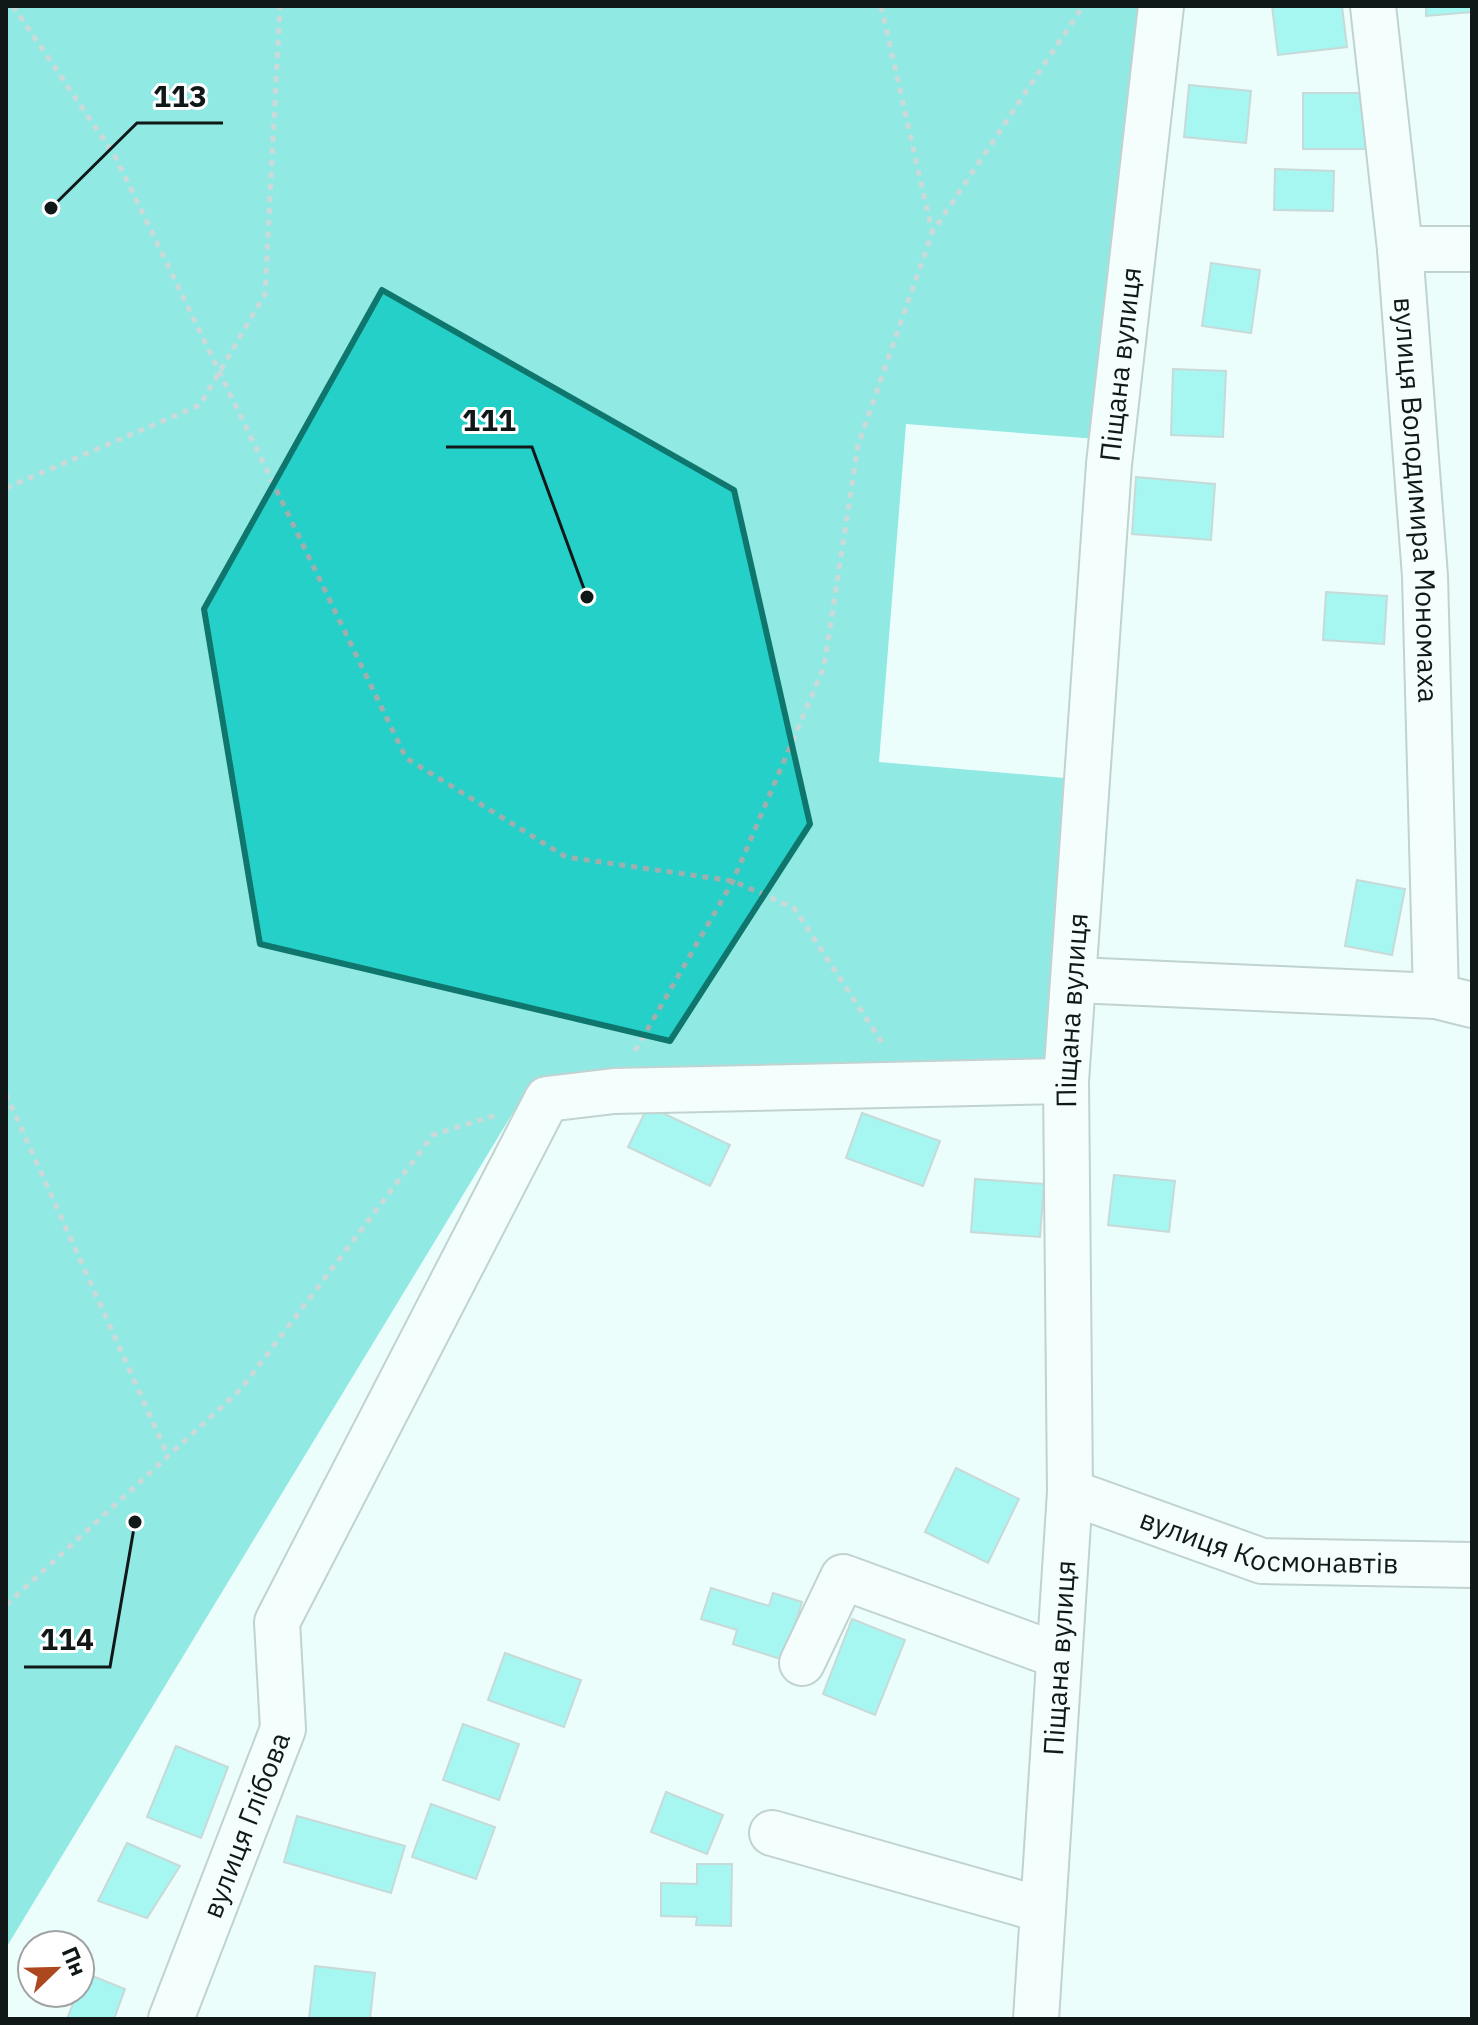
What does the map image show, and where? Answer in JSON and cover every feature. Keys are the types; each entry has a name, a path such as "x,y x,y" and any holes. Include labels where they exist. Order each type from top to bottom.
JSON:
{"street":[{"name":"Піщана вулиця","path":"1036,2019 1070,1492 1066,1081 1076,980 1109,464 1161,6"},
{"name":"вулиця Володимира Мономаха","path":"1373,6 1400,249 1454,1001"},
{"path":"1400,249 1472,249"},
{"path":"1076,980 1454,1001"},
{"path":"547,1099 614,1091 1066,1081"},
{"name":"вулиця Глібова","path":"171,2019 283,1729 277,1622 547,1099"},
{"name":"вулиця Космонавтів","path":"1070,1492 1262,1561 1472,1565"},
{"path":"802,1663 843,1577 1059,1656"},
{"path":"772,1833 1043,1910"}],"path":[{"path":"13,6 115,156 406,758 566,857 733,881 794,908 893,1058"},
{"path":"6,488 200,405 265,294 280,6"},
{"path":"881,6 932,233"},
{"path":"614,1091 733,881 824,667 858,445 932,233 1083,6"},
{"path":"6,1094 168,1456"},
{"path":"6,1605 241,1389 433,1135 547,1099"}],"highlighted area":[{"path":"382,290 734,490 810,824 670,1041 260,944 204,609"}],"shaded area":[{"path":"6,6 1158,6 1097,439 906,424 879,762 1076,779 1056,1060 523,1096 6,1948"}],"building":[{"path":"1272,6 1342,6 1347,47 1278,55"},
{"path":"1426,6 1472,6 1472,12 1426,16"},
{"path":"1189,85 1251,91 1246,143 1184,137"},
{"path":"1303,93 1366,93 1366,149 1303,149"},
{"path":"1275,169 1334,171 1333,211 1274,210"},
{"path":"1211,263 1260,270 1251,333 1202,326"},
{"path":"1173,369 1226,371 1223,437 1171,435"},
{"path":"1136,477 1215,484 1211,540 1132,534"},
{"path":"1326,592 1387,596 1384,644 1323,640"},
{"path":"1357,880 1405,889 1392,955 1345,946"},
{"path":"648,1106 730,1145 710,1186 628,1147"},
{"path":"862,1113 940,1141 923,1186 846,1158"},
{"path":"1114,1175 1175,1181 1169,1232 1108,1225"},
{"path":"975,1179 1044,1184 1040,1237 971,1232"},
{"path":"956,1468 1019,1499 988,1563 925,1532"},
{"path":"711,1588 769,1606 773,1593 802,1602 784,1660 733,1644 737,1630 701,1619"},
{"path":"852,1619 905,1640 875,1715 823,1694"},
{"path":"505,1653 581,1680 564,1727 488,1700"},
{"path":"463,1724 519,1744 499,1800 443,1780"},
{"path":"176,1746 228,1767 201,1838 147,1817"},
{"path":"666,1792 723,1815 707,1854 651,1832"},
{"path":"431,1804 495,1827 476,1879 412,1857"},
{"path":"297,1816 405,1846 391,1893 284,1862"},
{"path":"127,1843 180,1866 147,1918 98,1901"},
{"path":"697,1864 732,1864 731,1926 696,1925 697,1917 661,1916 661,1883 697,1884"},
{"path":"315,1966 375,1973 370,2019 309,2019"},
{"path":"96,1977 125,1989 114,2019 67,2019 71,2009 96,2009"}],"place":[{"name":"113","path":"51,208"},
{"name":"111","path":"587,597"},
{"name":"114","path":"135,1522"}]}
